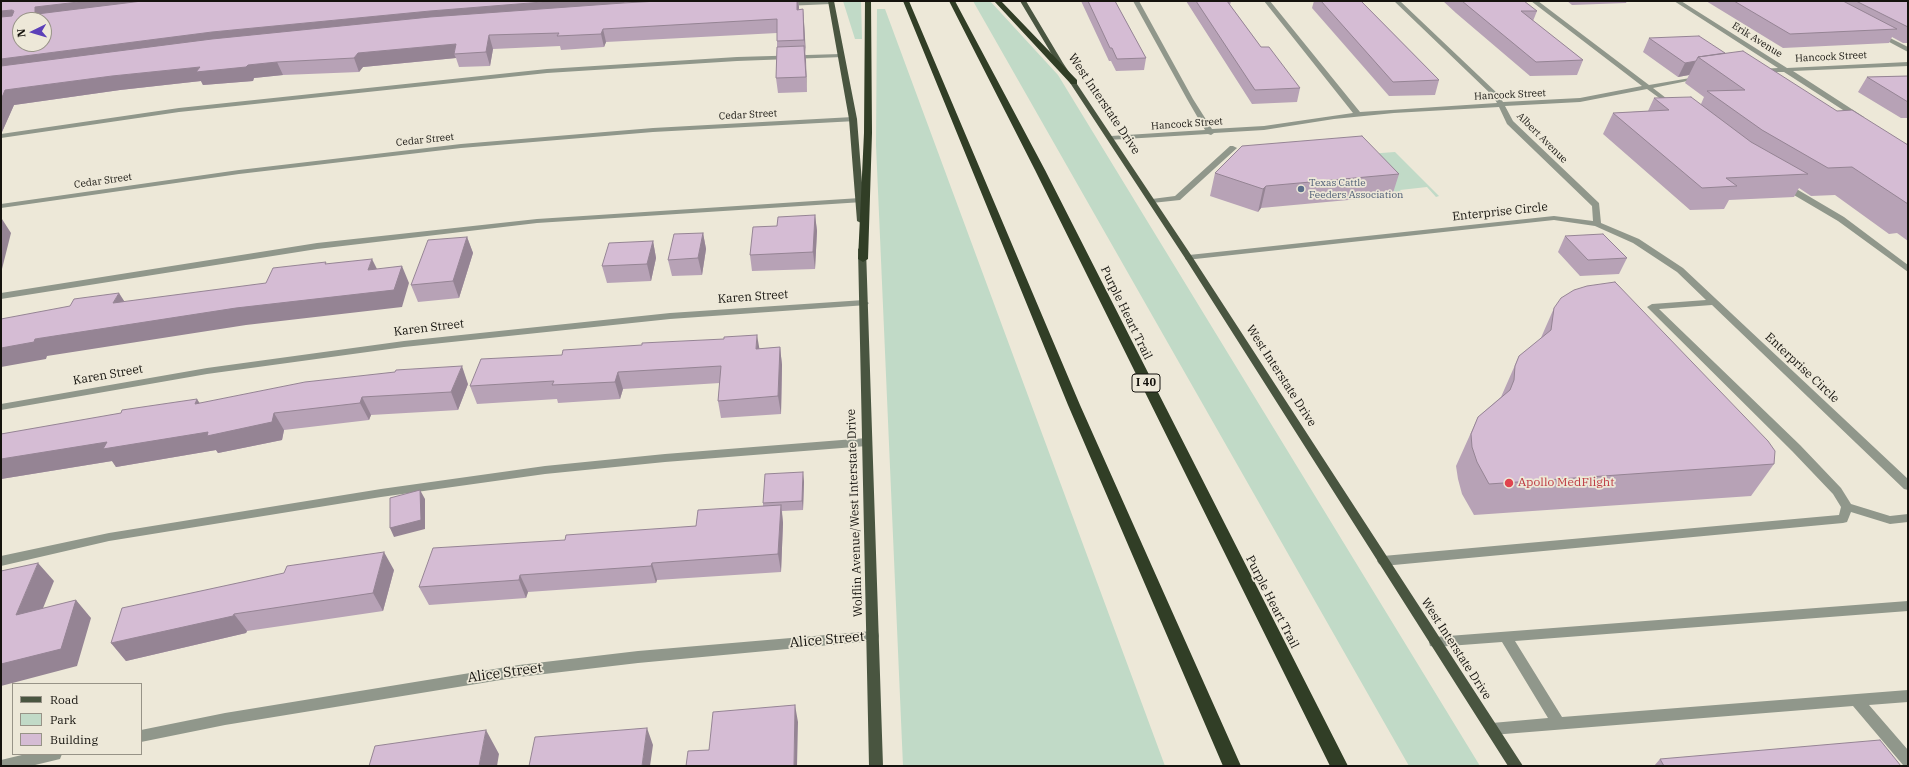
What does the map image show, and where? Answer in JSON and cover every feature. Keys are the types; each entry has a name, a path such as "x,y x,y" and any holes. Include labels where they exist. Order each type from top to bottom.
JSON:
{"highway":[{"path":"863,259 868,133 868,1"},
{"path":"906,1 1074,405 1232,766"},
{"name":"Purple Heart Trail","path":"952,1 1040,170 1187,466 1339,766"},
{"path":"997,1 1074,82"}],"main road":[{"name":"West Interstate Drive","path":"1022,1 1516,766"},
{"path":"831,2 853,119 860,200 863,259"},
{"name":"Wolflin Avenue/West Interstate Drive","path":"863,259 876,766"}],"street":[{"path":"1136,1 1190,98 1211,132"},
{"path":"1267,1 1358,114"},
{"name":"Albert Avenue","path":"1397,1 1496,95 1510,122 1596,205 1597,224"},
{"path":"1534,1 1678,110"},
{"name":"Erik Avenue","path":"1677,1 1869,123"},
{"path":"776,5 831,2"},
{"path":"1875,32 1908,50"},
{"path":"1,136 186,109 547,71 737,59 841,56"},
{"name":"Hancock Street","path":"1749,72 1908,64"},
{"name":"Hancock Street","path":"1111,138 1264,128 1358,114 1580,100 1708,76"},
{"name":"Cedar Street","path":"1,206 246,171 453,147 653,130 853,119"},
{"path":"1152,201 1177,198 1233,148"},
{"path":"1776,180 1841,219 1908,269"},
{"path":"1,296 317,246 537,221 860,200"},
{"name":"Enterprise Circle","path":"1189,258 1554,218 1597,224 1636,241 1680,270 1908,486"},
{"path":"1714,302 1652,307 1796,448 1837,492 1848,507 1890,520 1908,518"},
{"name":"Karen Street","path":"1,407 207,372 404,344 656,317 864,303"},
{"path":"1,561 109,537 380,494 545,470 665,458 867,442"},
{"path":"1383,561 1843,519 1848,507"},
{"path":"1435,642 1908,606"},
{"name":"Alice Street","path":"142,736 225,719 519,670 638,657 873,636"},
{"path":"1506,637 1559,724"},
{"path":"1492,729 1908,696"},
{"path":"1856,700 1908,760"},
{"path":"2,766 51,755"}],"green space":[{"path":"843,1 861,1 862,39 855,39"},
{"path":"973,1 990,1 1058,75 1480,766 1409,766"},
{"path":"877,9 885,9 1165,766 903,766 876,145"},
{"path":"1395,152 1439,196 1436,197 1427,187 1400,190 1403,194 1396,195 1360,156 1354,155"}],"building":[{"path":"1,1 87,1 35,7 35,12 14,12 12,10 1,11"},
{"path":"142,1 555,1 430,11 212,32 1,59 1,17 12,16 12,52 52,52 52,12"},
{"path":"659,1 797,1 797,10 803,9 804,40 777,41 777,19 603,29 601,34 557,36 559,33 489,35 486,52 454,54 456,44 358,53 354,58 277,62 196,72 200,67 112,76 5,90 1,100 1,66 212,39 430,17"},
{"path":"1088,1 1115,1 1146,58 1117,59 1112,48 1110,48"},
{"path":"1196,1 1227,1 1261,47 1269,47 1300,88 1255,90"},
{"path":"1321,1 1361,1 1439,80 1393,82"},
{"path":"1462,1 1524,1 1537,11 1521,11 1583,60 1536,62"},
{"path":"1734,1 1843,1 1897,29 1790,34"},
{"path":"1856,1 1908,1 1908,27"},
{"path":"1699,36 1725,53 1698,57 1696,61 1685,63 1649,38"},
{"path":"804,46 806,77 776,78 777,47"},
{"path":"1743,51 1837,111 1852,110 1908,145 1908,204 1852,167 1828,168 1762,130 1707,91 1745,90 1698,57"},
{"path":"1908,76 1908,102 1867,77"},
{"path":"1691,97 1751,142 1808,174 1726,178 1737,186 1702,188 1613,113 1669,110 1654,98"},
{"path":"1362,136 1399,174 1266,186 1263,189 1215,173 1242,146"},
{"path":"815,215 813,252 750,255 753,227 777,226 778,217"},
{"path":"703,233 698,258 668,260 674,234"},
{"path":"1603,234 1627,258 1588,260 1565,236"},
{"path":"467,237 453,281 411,285 428,240"},
{"path":"653,241 647,264 602,266 609,243"},
{"path":"372,259 368,270 402,266 394,290 236,308 35,339 34,342 1,348 1,319 70,306 74,299 119,293 113,303 266,283 273,268"},
{"path":"1615,282 1768,441 1775,451 1774,464 1489,484 1477,462 1472,447 1471,434 1478,417 1510,390 1514,380 1515,366 1519,356 1551,330 1554,308 1561,298 1574,290 1587,286"},
{"path":"757,335 756,349 780,347 778,396 718,401 721,366 618,372 615,382 552,385 554,381 470,386 481,359 562,355 563,350 642,345 642,343 724,339 724,337"},
{"path":"462,366 451,392 362,397 360,403 274,413 272,422 207,436 208,432 103,449 107,442 1,459 1,434 121,413 122,410 197,399 195,404 305,382 395,372 396,370"},
{"path":"803,472 802,501 763,503 765,474"},
{"path":"420,490 421,520 390,528 390,498"},
{"path":"781,505 778,554 652,563 651,566 520,575 519,580 419,587 433,548 565,540 566,535 696,526 698,510"},
{"path":"384,552 373,593 234,614 233,616 111,643 122,608 284,573 287,566"},
{"path":"38,563 16,615 76,600 61,649 1,664 1,571"},
{"path":"795,705 794,766 686,766 688,751 709,750 713,712"},
{"path":"647,728 642,766 529,766 535,737"},
{"path":"486,730 479,766 369,766 375,746"},
{"path":"1880,740 1901,766 1664,766 1660,759"}],"place":[{"name":"Texas Cattle Feeders Association","path":"1301,189"},
{"name":"Apollo MedFlight","path":"1509,483"}]}
